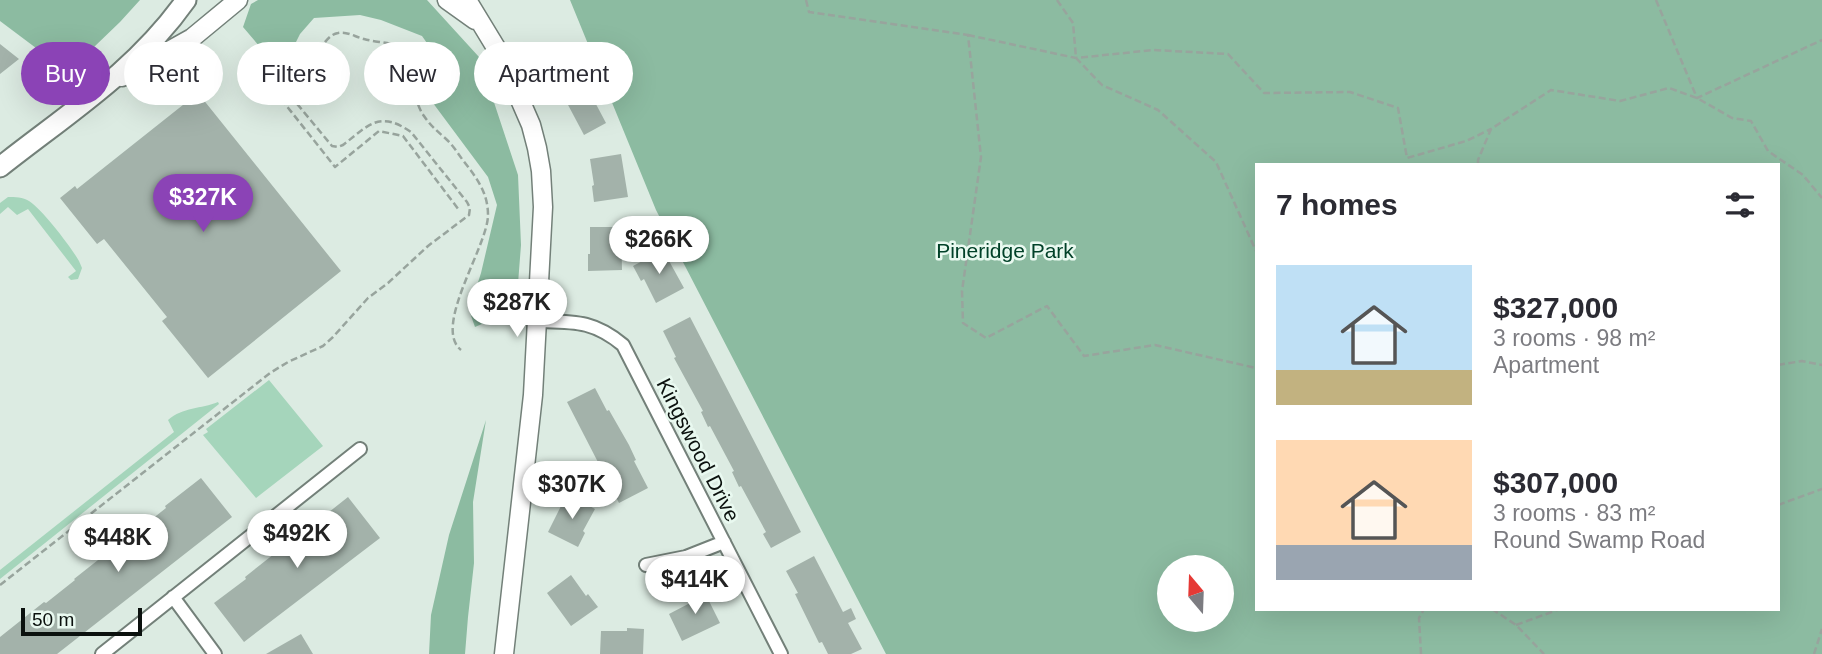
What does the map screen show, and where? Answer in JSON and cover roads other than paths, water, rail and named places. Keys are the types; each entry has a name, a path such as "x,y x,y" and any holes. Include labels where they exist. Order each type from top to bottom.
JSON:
{"main road":[{"path":"110,82 152,43 186,0"},
{"path":"110,83 192,37 238,0"},
{"path":"447,0 484,26"},
{"path":"458,0 484,26"},
{"path":"467,0 501,56 531,125 541,171 543,207 533,395 504,654"},
{"path":"0,167 81,105"}],"street":[{"name":"Kingswood Drive","path":"537,321 586,323 607,332 623,345 781,654"},
{"path":"102,654 360,449"},
{"path":"646,565 686,557 724,542"},
{"path":"173,597 215,654"}],"park label":[{"name":"Pineridge Park","path":"1005,251"}]}
